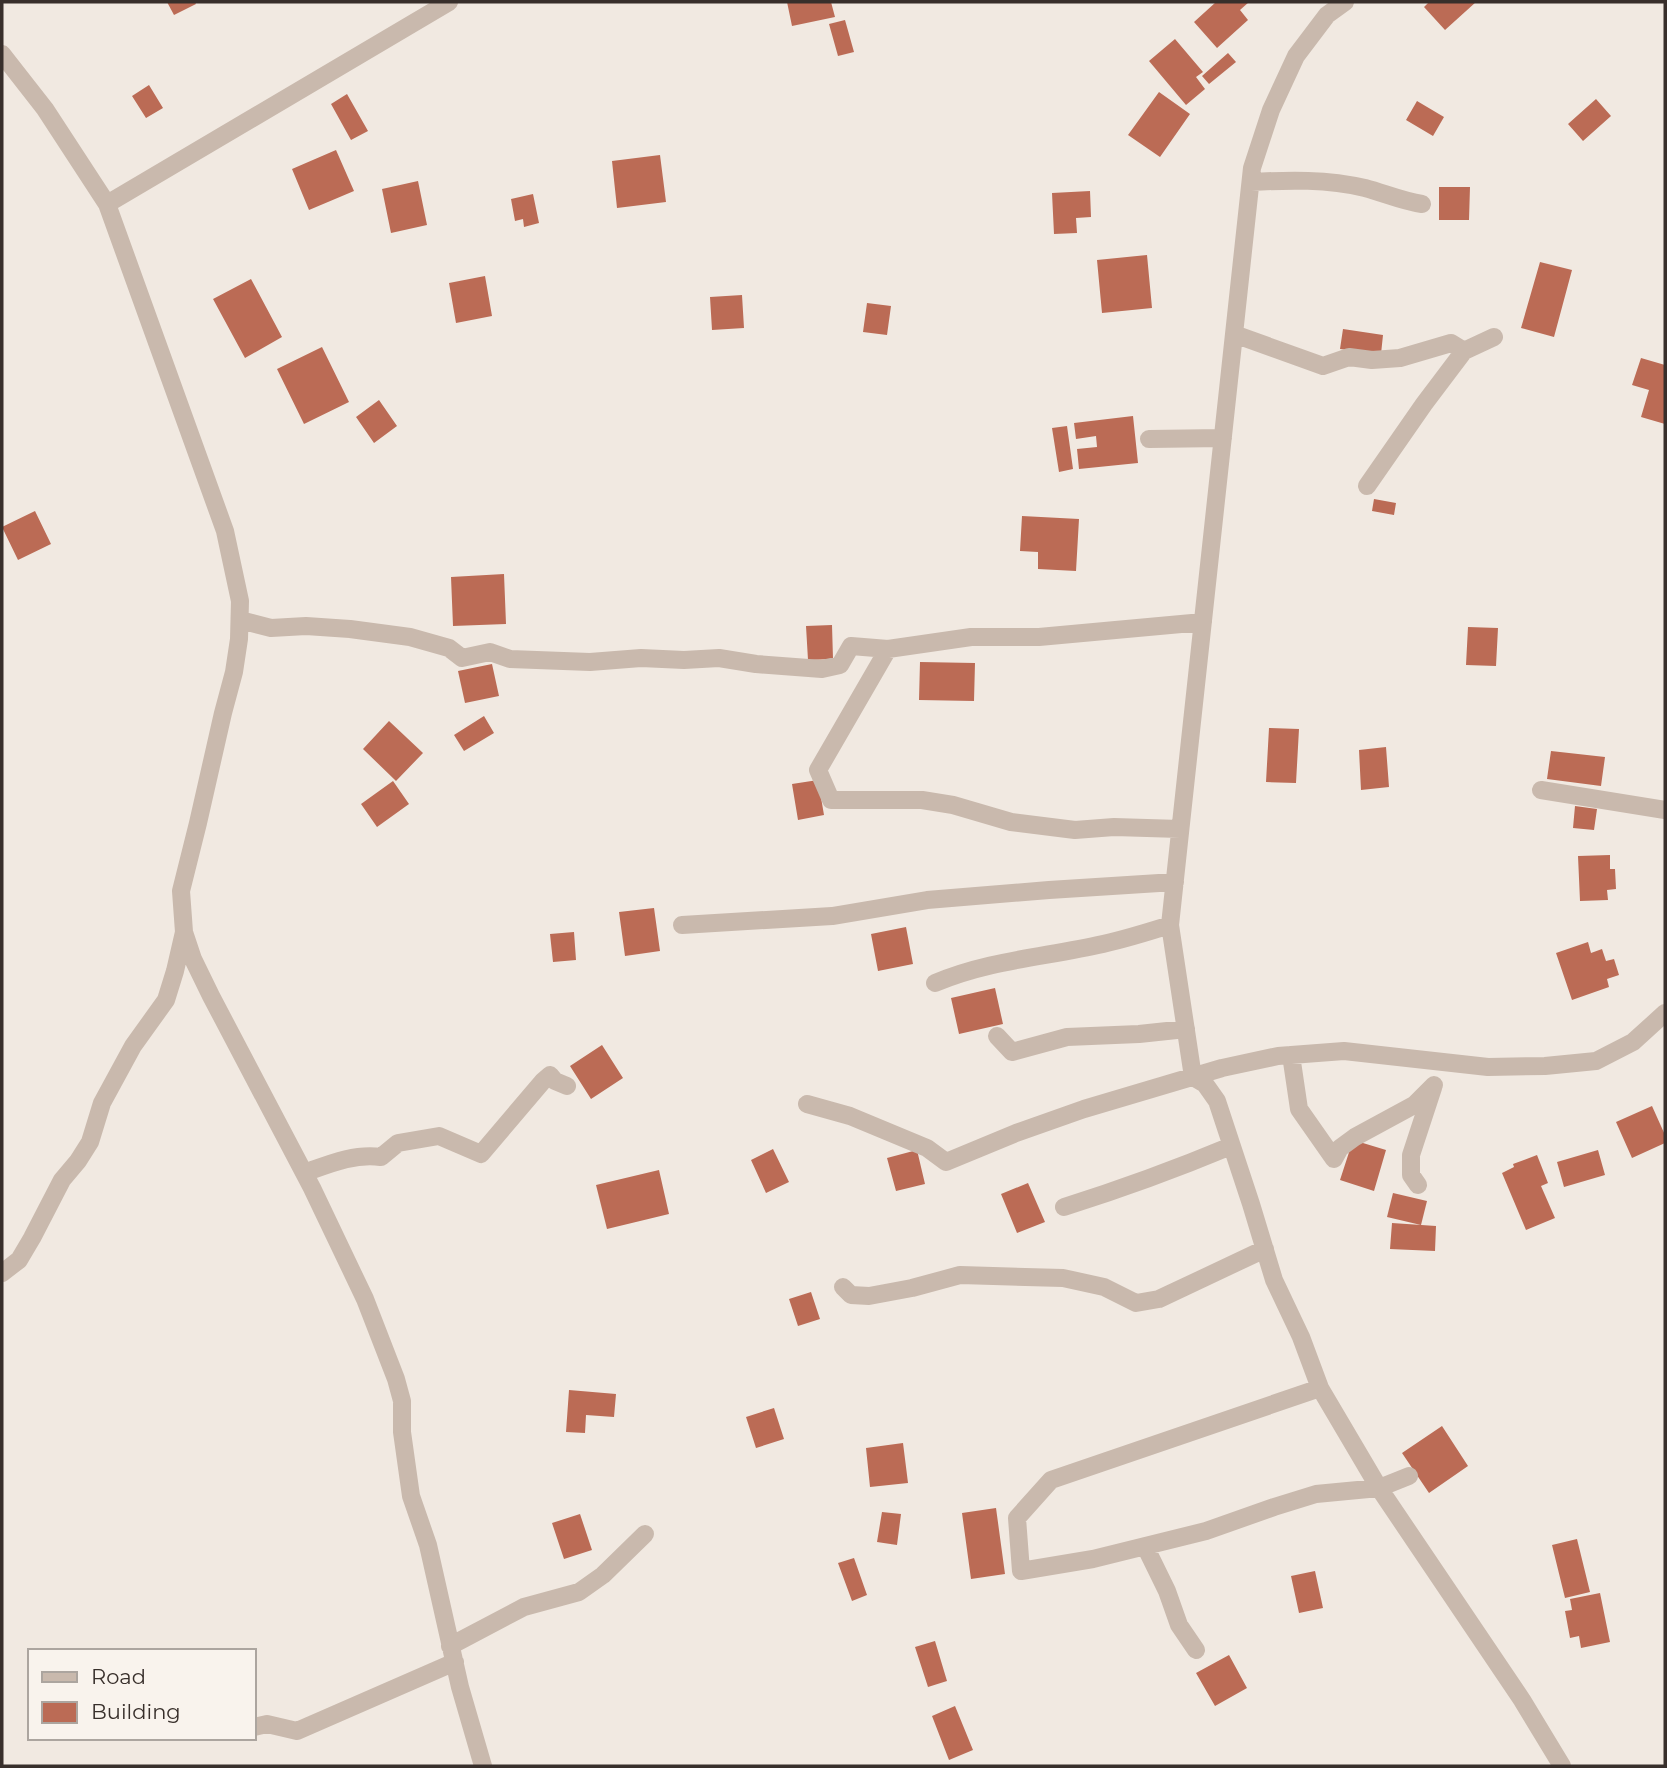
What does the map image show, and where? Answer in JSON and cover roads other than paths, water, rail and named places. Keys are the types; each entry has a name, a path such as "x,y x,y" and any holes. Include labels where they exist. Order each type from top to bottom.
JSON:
{"street":[{"path":"107,204 449,2"},
{"path":"1193,1077 1170,925 1252,169 1270,110 1296,56 1327,15 1345,2"},
{"path":"2,54 45,109 107,204 225,531 240,601 239,639 234,673 181,891 184,932 193,959 211,996 304,1173 365,1299 396,1379 402,1401 402,1432 411,1496 428,1545 452,1654 483,1766"},
{"path":"1251,182 1331,182 1422,204"},
{"path":"1234,334 1323,366 1349,357 1372,360 1400,358 1451,343 1464,351"},
{"path":"1367,486 1464,351 1493,337"},
{"path":"1149,439 1223,438"},
{"path":"240,620 271,628 306,626 410,636 449,648 462,658 490,652 510,659 590,662 641,658 719,659 822,669 840,665 851,646 888,649 971,637 1039,637 1202,622"},
{"path":"888,649 818,771 831,800 922,800 953,805 1011,822 1075,830 1114,827 1180,829"},
{"path":"1541,790 1665,810"},
{"path":"682,925 832,916 927,900 1175,882"},
{"path":"935,983 991,964 1103,944 1170,925"},
{"path":"2,1273 19,1261 62,1180 90,1142 102,1103 133,1046 166,1000 184,932"},
{"path":"807,1104 850,1115 927,1148 946,1162 1084,1109 1222,1068 1278,1056 1344,1051 1499,1067 1596,1061 1633,1042 1664,1017"},
{"path":"997,1035 1012,1052 1067,1037 1186,1029"},
{"path":"1291,1055 1299,1109 1334,1159 1339,1148 1414,1105 1434,1086"},
{"path":"1418,1185 1411,1175 1411,1155 1434,1086 1428,1061"},
{"path":"304,1173 342,1160 369,1155 381,1157 398,1143 439,1136 481,1154 543,1080 550,1075 555,1081 567,1086"},
{"path":"1193,1077 1205,1084 1217,1101 1274,1280 1301,1337 1320,1388 1379,1488 1522,1700 1562,1766"},
{"path":"1064,1207 1161,1175 1231,1146"},
{"path":"843,1287 851,1295 870,1296 960,1275 1063,1278 1104,1287 1136,1303 1159,1299 1265,1249"},
{"path":"1320,1388 1051,1480 1017,1518 1021,1571 1093,1559 1206,1531 1316,1494 1379,1488 1409,1476"},
{"path":"256,1727 267,1724 297,1731 452,1654 524,1607 579,1592 603,1576 645,1534"},
{"path":"1144,1546 1167,1591 1179,1625 1196,1650"}]}
